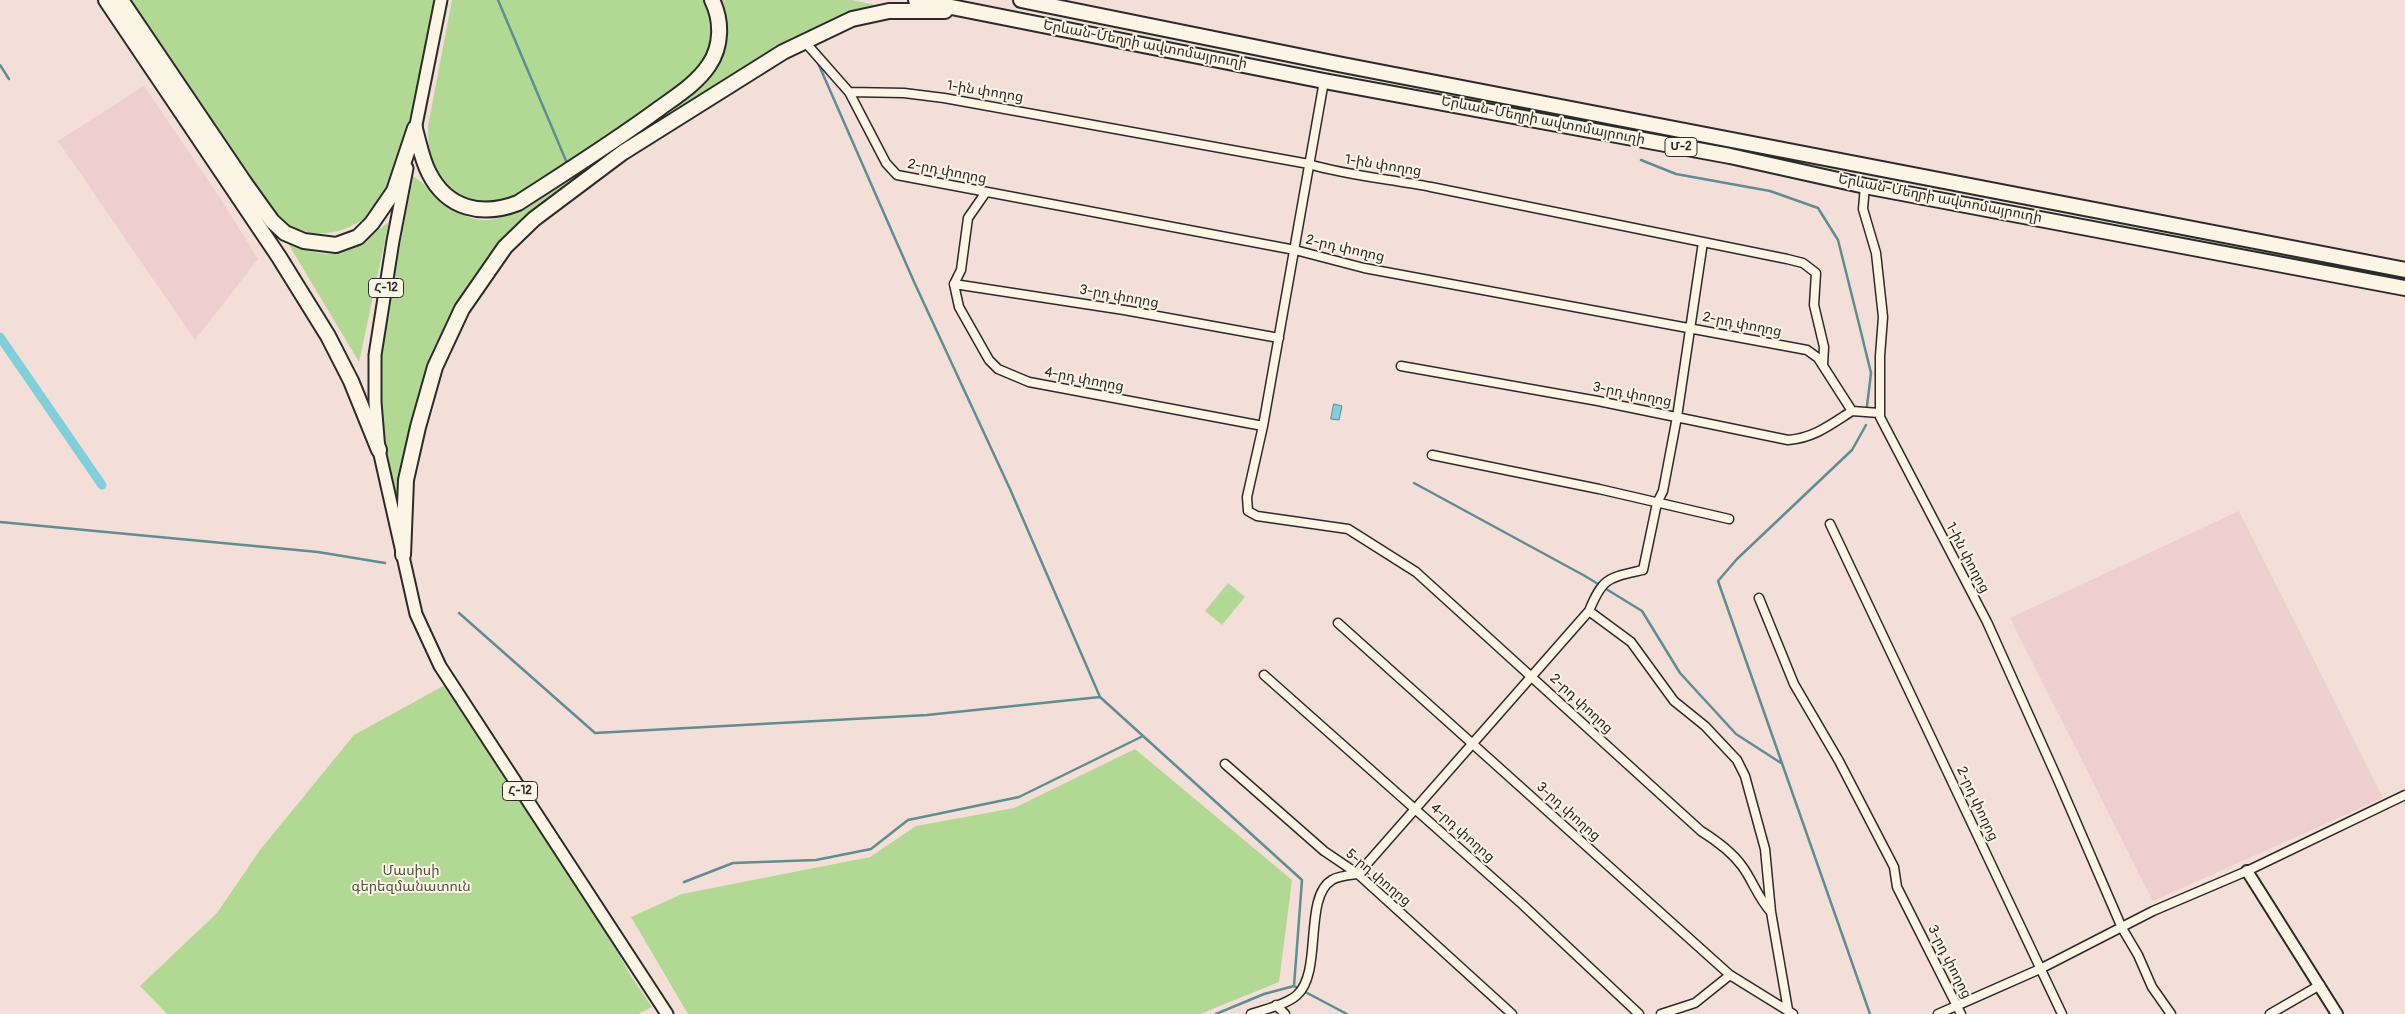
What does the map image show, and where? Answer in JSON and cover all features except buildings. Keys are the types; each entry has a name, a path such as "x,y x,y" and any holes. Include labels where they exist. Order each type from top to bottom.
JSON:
{"highway":[{"path":"106,0 279,257 328,336 351,381 379,450"},
{"path":"120,0 272,221 291,236 304,241 336,245 358,237 372,223 394,191 415,128"},
{"path":"415,128 429,174 446,195 455,202 475,210 489,211 518,203 603,148 697,80 710,64 717,47 720,27 712,0"},
{"name":"Երևան-Մեղրի ավտոմայրուղի","path":"916,0 1324,81 1730,156 1865,186 2405,288"},
{"name":"Երևան-Մեղրի ավտոմայրուղի","path":"1021,0 1343,65 2405,270"},
{"path":"403,555 406,480 418,427 435,367 462,309 505,247 534,219 622,153 783,52 852,19 889,11 938,12 958,8"}],"main road":[{"name":"Հ-12","path":"441,0 393,240 376,355 375,402 379,450 416,614 440,666 667,1014"}],"street":[{"path":"805,42 849,92"},
{"path":"1263,426 1324,81"},
{"name":"1-ին փողոց","path":"849,92 904,93 944,98 1309,164 1325,169 1429,186 1803,263 1816,273 1814,305 1824,347 1823,365"},
{"name":"2-րդ փողոց","path":"849,92 886,163 897,176 1295,250 1364,268 1807,350 1818,358 1852,411"},
{"path":"1852,411 1878,413 1883,317 1876,254 1863,209 1865,186"},
{"path":"954,284 961,270 968,218 986,192"},
{"path":"1251,1014 1297,996 1304,986 1310,969 1314,924 1323,888 1332,879 1358,874 1589,611 1598,590 1608,580 1643,570 1657,503 1662,491 1676,417 1703,242"},
{"name":"3-րդ փողոց","path":"954,284 1124,310 1279,338"},
{"name":"4-րդ փողոց","path":"954,284 959,307 988,360 998,369 1029,382 1263,426"},
{"name":"3-րդ փողոց","path":"1401,366 1676,417 1788,440 1803,439 1821,431 1852,411"},
{"name":"1-ին փողոց","path":"1878,413 1987,622 2122,928 2138,955 2152,986 2171,1014"},
{"name":"2-րդ փողոց","path":"1263,426 1247,497 1248,511 1257,516 1348,529 1416,572 1701,831 1723,845 1742,867 1760,901 1771,912 1790,1012"},
{"path":"1432,455 1729,519"},
{"name":"2-րդ փողոց","path":"1830,524 2062,1014"},
{"name":"3-րդ փողոց","path":"1759,598 1794,684 1839,761 1894,867 1897,887 1961,1014"},
{"path":"1589,611 1631,642 1674,701 1705,726 1737,760 1745,776 1765,849 1771,912"},
{"name":"3-րդ փողոց","path":"1338,623 1730,975 1790,1012"},
{"name":"4-րդ փողոց","path":"1264,675 1415,808 1639,1014"},
{"name":"5-րդ փողոց","path":"1225,764 1324,851 1358,874 1512,1014"},
{"path":"1938,1014 2040,969 2152,911 2247,870 2405,795"},
{"path":"2247,870 2338,1014"},
{"path":"1660,1014 1695,1003 1730,975"},
{"path":"2270,1014 2282,1011 2320,985"},
{"path":"1276,1005 1285,1014"}],"shaded area":[{"path":"144,86 220,198 258,259 195,340 58,141"},
{"path":"2239,511 2383,798 2153,901 2010,618"}],"green space":[{"path":"126,0 435,0 414,100 398,163 388,192 380,204 358,222 333,232 305,231 291,226 284,221 273,212"},
{"path":"452,0 705,0 713,23 713,41 705,59 693,75 650,110 515,197 478,206 449,191 429,163 428,126"},
{"path":"722,0 852,0 890,8 852,17 623,153 502,252 432,360 399,472 398,512 380,431 379,360 413,176 457,211 477,219 490,220 508,215 565,184 662,118 685,100 706,79 725,48 726,24"},
{"path":"389,222 359,362 289,245 320,253 339,253 354,247"},
{"path":"1228,583 1245,597 1222,625 1205,611"},
{"name":"Մասիսի գերեզմանատուն","path":"445,685 612,942 631,976 652,1007 638,1014 167,1014 140,986 217,913 260,850 354,735"},
{"path":"1135,749 1292,880 1279,982 1200,1014 688,1014 631,917 682,894 870,857 916,826 1014,808"}],"water":[{"path":"1334,404 1342,406 1339,420 1331,419"}],"waterway":[{"path":"498,0 567,163"},
{"path":"818,63 915,284 1010,489 1100,697"},
{"path":"0,65 9,79"},
{"path":"1641,160 1676,174 1770,191 1818,208 1838,240 1859,324 1871,373 1867,406"},
{"path":"0,337 102,485"},
{"path":"1866,425 1852,450 1737,559 1718,581 1870,1014"},
{"path":"1414,483 1585,576 1642,611 1680,673 1736,734 1781,763"},
{"path":"0,522 318,552 385,563"},
{"path":"459,613 595,733 927,715 1100,697 1302,880 1294,986"},
{"path":"684,882 733,863 816,860 871,849 908,820 1019,797 1143,736"},
{"path":"1216,1014 1264,994 1294,986 1347,1014"}]}
